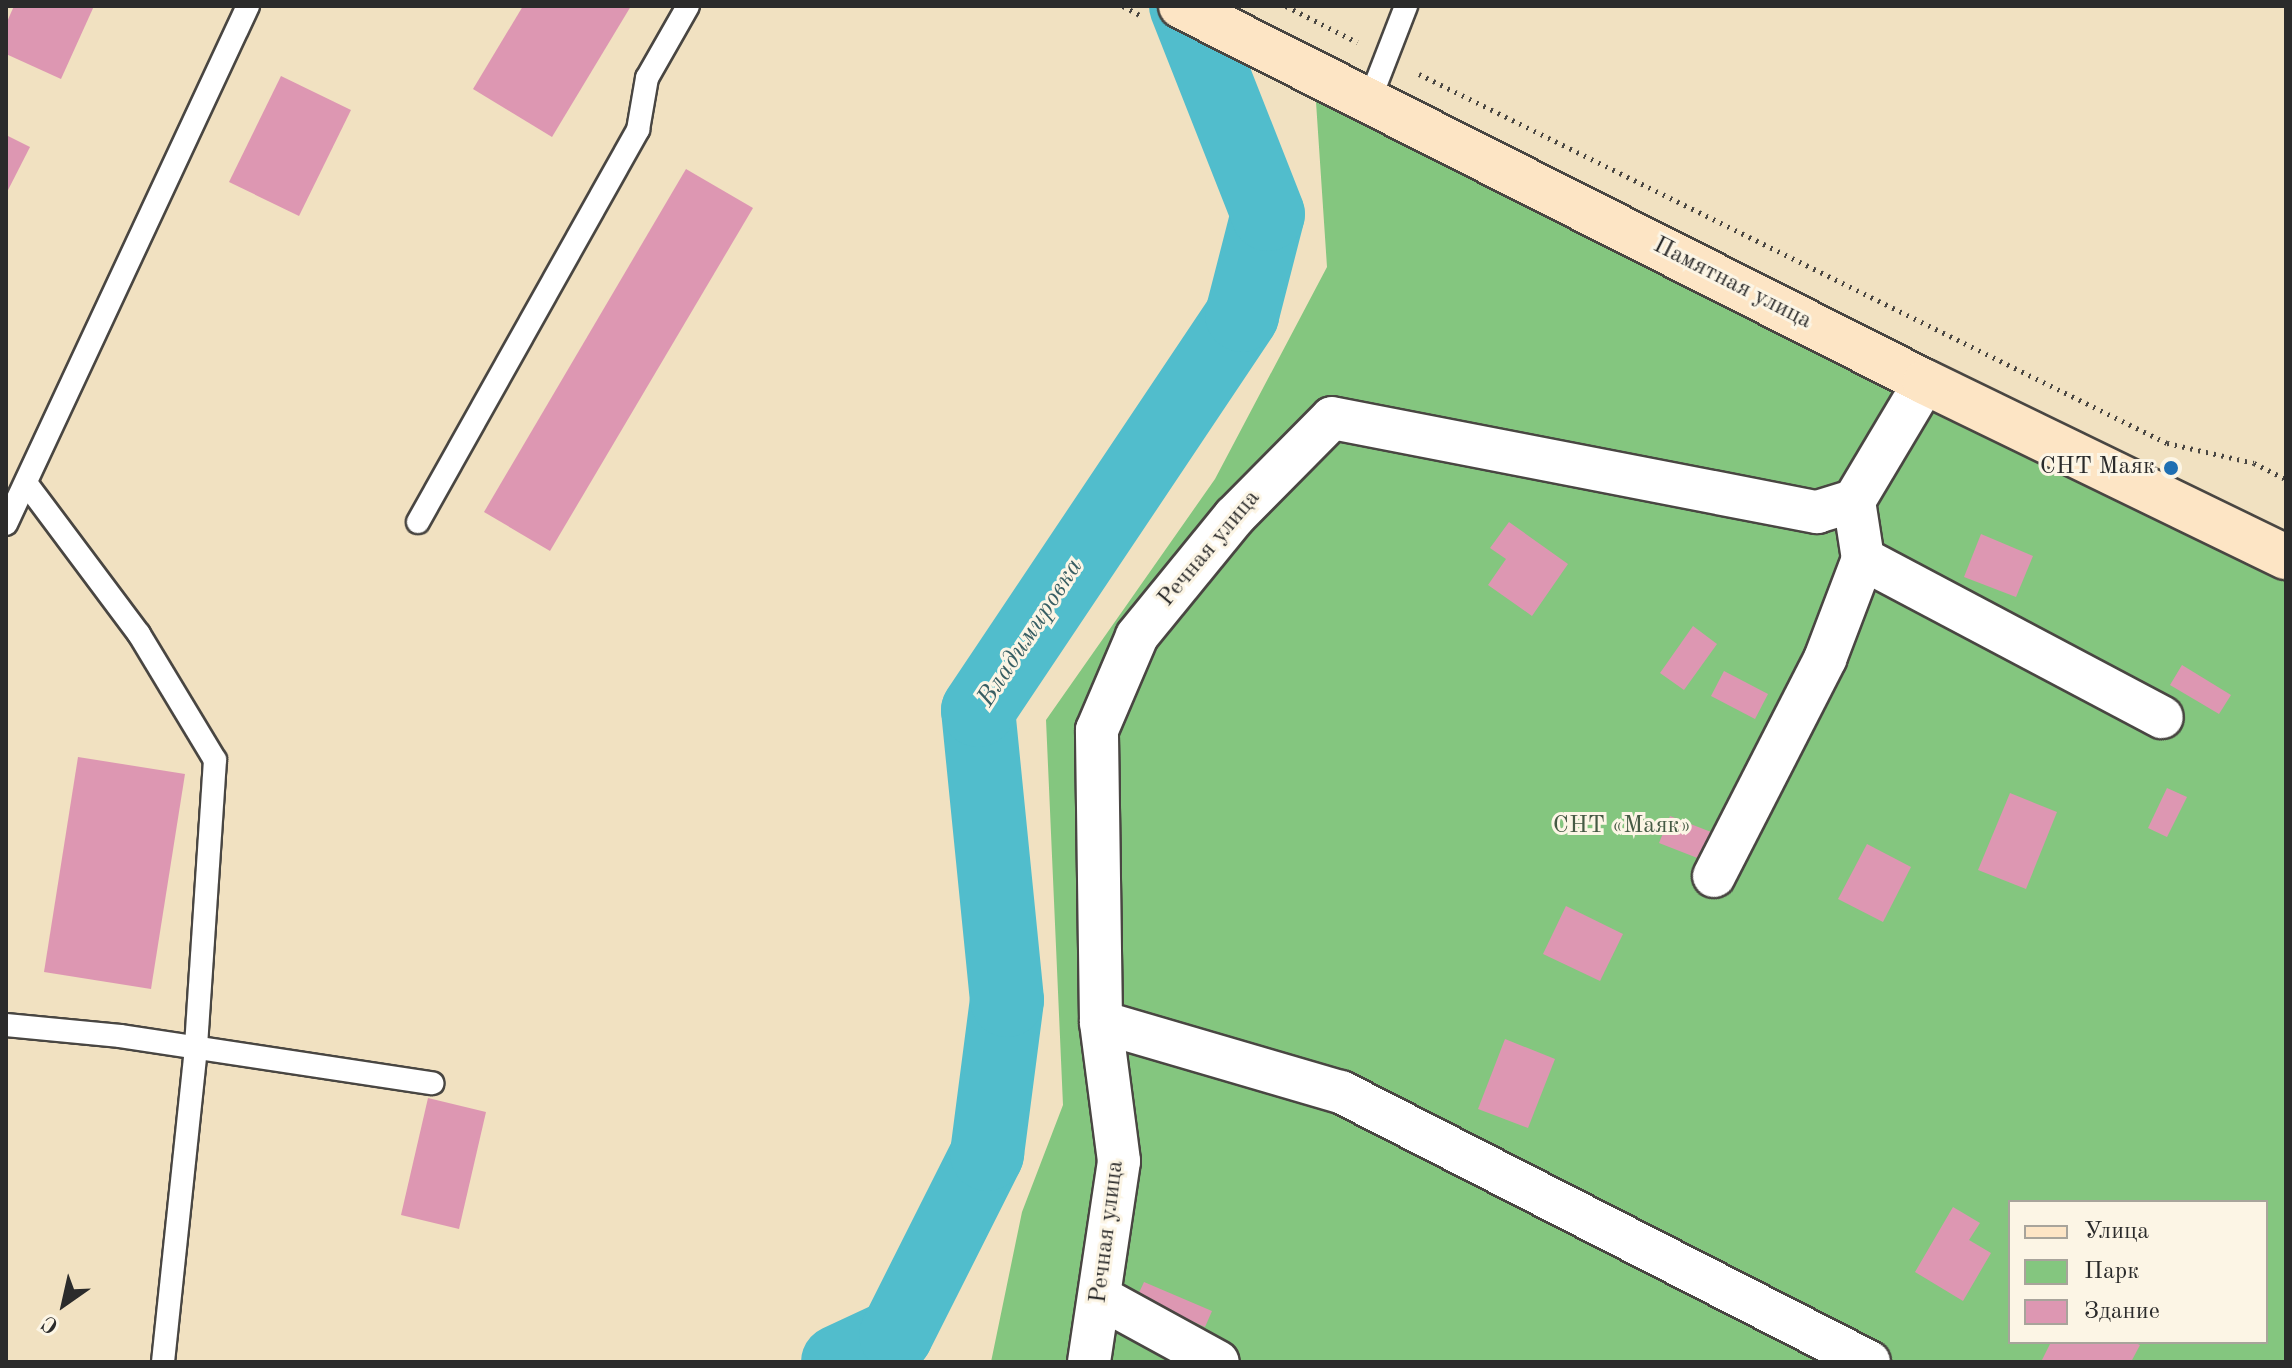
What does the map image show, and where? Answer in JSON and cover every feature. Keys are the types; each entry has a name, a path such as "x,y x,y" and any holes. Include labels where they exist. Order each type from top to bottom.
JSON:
{"street":[{"name":"Памятная улица","path":"1181,6 1925,382 2286,557"},
{"path":"1714,876 1825,659 1863,559 1854,501 1925,382"},
{"name":"Речная улица","path":"1089,1362 1101,1298 1119,1161 1101,1022 1097,730 1137,636 1234,517 1332,418 1817,512 1854,501"},
{"path":"1863,559 2162,717"},
{"path":"1101,1022 1341,1092 1869,1362"},
{"path":"1101,1298 1218,1362"}],"lane":[{"path":"6,524 248,6"},
{"path":"418,522 638,130 647,78 688,6"},
{"path":"1370,99 1406,6"},
{"path":"26,483 139,634 215,760 196,1048 163,1362"},
{"path":"6,1025 196,1048 432,1083"}],"path":[{"path":"1286,6 1371,49"},
{"path":"1409,68 2167,443 2254,463 2286,479"}],"green space":[{"name":"СНТ «Маяк»","path":"1314,72 2286,557 2286,1362 991,1362 1022,1212 1063,1105 1046,720 1215,479 1327,267"}],"building":[{"path":"14,6 94,6 61,79 6,54 6,24"},
{"path":"523,6 631,6 552,137 473,89"},
{"path":"281,76 351,110 299,216 229,182"},
{"path":"6,135 30,147 6,194"},
{"path":"686,169 753,208 550,551 484,512"},
{"path":"1509,522 1568,564 1532,616 1488,585 1506,559 1490,548"},
{"path":"1981,534 2033,556 2016,597 1964,577"},
{"path":"1693,626 1717,644 1684,690 1660,673"},
{"path":"2182,665 2231,695 2219,714 2170,685"},
{"path":"1724,671 1768,694 1755,719 1711,696"},
{"path":"78,757 185,774 151,989 44,972"},
{"path":"2167,788 2187,797 2167,837 2148,828"},
{"path":"2010,793 2057,812 2026,889 1978,870"},
{"path":"1670,816 1711,832 1700,859 1659,843"},
{"path":"1867,844 1911,867 1883,922 1838,899"},
{"path":"1566,906 1623,934 1600,981 1543,954"},
{"path":"1505,1039 1555,1059 1528,1128 1478,1109"},
{"path":"428,1098 486,1112 459,1229 401,1215"},
{"path":"1953,1207 1980,1223 1969,1240 1991,1253 1963,1301 1915,1272"},
{"path":"1144,1282 1212,1311 1205,1327 1137,1297"},
{"path":"2050,1344 2140,1345 2131,1362 2041,1362"}],"waterway":[{"name":"Владимировка","path":"838,1362 896,1335 987,1154 1007,1000 978,710 1242,315 1268,214 1186,6"}],"place":[{"name":"СНТ Маяк","path":"2171,468"}]}
